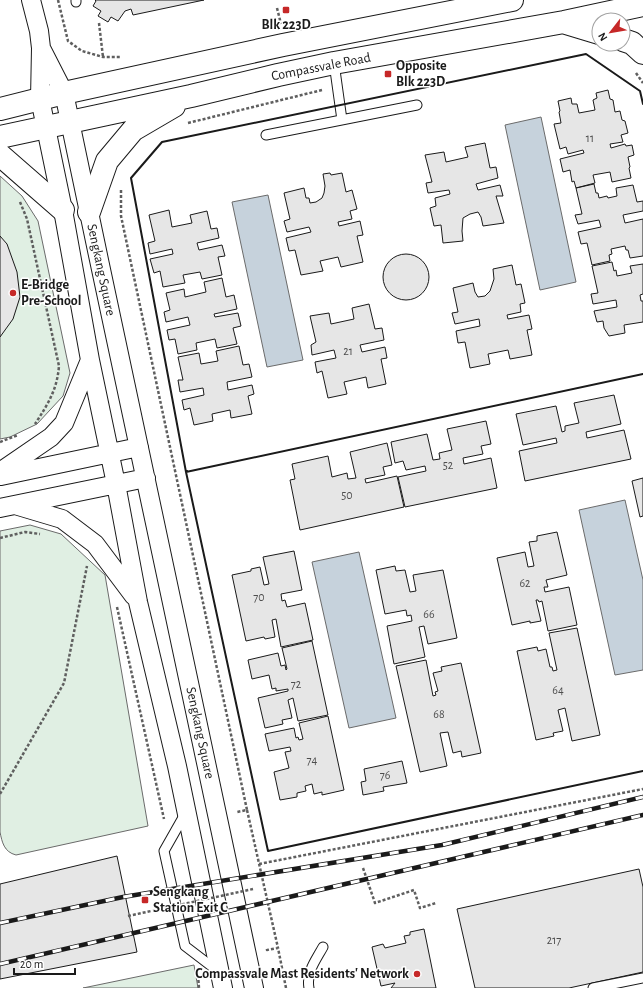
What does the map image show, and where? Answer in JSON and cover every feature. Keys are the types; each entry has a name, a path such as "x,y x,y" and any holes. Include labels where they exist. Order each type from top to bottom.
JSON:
{"street":[{"path":"31,0 39,31 41,48"},
{"name":"Compassvale Road","path":"0,109 64,93 284,45 512,0"},
{"name":"Compassvale Road","path":"0,137 191,96 334,63 564,22 643,5"},
{"path":"564,22 591,30"},
{"path":"631,43 643,53"},
{"name":"Sengkang Square","path":"41,48 64,93 254,988"},
{"name":"Sengkang Square","path":"41,48 40,99 63,210 90,360 110,453 138,602 156,673 222,981"},
{"path":"89,212 107,161 133,130 191,96"},
{"path":"0,155 63,210"},
{"path":"0,472 51,437 64,423 90,360"},
{"path":"0,476 139,447"},
{"path":"8,506 146,478"},
{"path":"8,506 62,519 95,544 138,602"}],"lane":[{"path":"334,63 342,120"},
{"path":"266,135 417,105"},
{"path":"186,811 164,851 185,946 222,981"},
{"path":"309,988 308,984 311,967 323,947"},
{"path":"593,988 643,978"}],"path":[{"path":"58,0 68,40 82,51"},
{"path":"99,23 103,57"},
{"path":"185,124 338,86"},
{"path":"122,185 121,216 286,988"},
{"path":"19,199 27,218 59,366 58,380 54,391 31,429"},
{"path":"0,442 19,434"},
{"path":"0,538 25,532 40,534"},
{"path":"0,794 64,683 88,559"},
{"path":"116,604 170,842"},
{"path":"259,864 643,789"},
{"path":"237,812 247,810"},
{"path":"363,868 375,903 414,890 420,908 436,903"},
{"path":"128,916 253,889"},
{"path":"267,950 278,948"}],"green space":[{"path":"0,176 22,196 38,221 70,373 63,396 37,424 10,437 0,439"},
{"path":"30,525 61,534 105,575 148,826 16,855 12,854 6,849 0,832 0,531"},
{"path":"194,965 198,988 83,988"}],"shaded area":[{"path":"541,117 576,282 540,290 505,125"},
{"path":"268,195 303,360 267,367 232,202"},
{"path":"625,500 643,580 643,670 615,675 579,510"},
{"path":"359,552 396,718 349,728 312,562"}],"building":[{"path":"95,0 204,0 133,15 131,9 125,11 118,21 111,17 108,22 98,16 101,11 93,6 96,1"},
{"path":"608,90 610,99 613,100 615,112 620,111 622,120 625,121 628,133 621,135 623,142 610,144 611,148 625,144 626,146 632,145 634,155 628,157 631,178 612,182 610,172 593,175 595,183 576,188 574,181 572,182 570,170 563,172 560,159 584,153 583,150 568,154 566,147 560,149 554,124 561,123 558,101 571,98 572,104 577,104 579,113 595,110 593,100 597,98 596,93"},
{"path":"485,143 490,168 496,167 498,178 476,184 478,190 500,185 503,196 496,196 504,223 483,226 478,212 470,214 463,218 463,241 443,243 441,225 434,226 430,208 436,206 435,198 450,194 449,190 428,193 426,183 432,182 425,155 444,152 446,162 468,157 465,147"},
{"path":"330,173 331,175 342,173 346,192 352,190 357,209 350,211 352,219 338,222 339,226 360,221 363,235 357,236 363,262 341,267 338,257 320,261 323,271 301,275 295,250 289,251 286,238 311,232 309,227 287,232 284,221 290,219 284,193 304,188 306,198 309,198 310,203 316,202 322,198 324,193 325,186 323,174"},
{"path":"594,184 599,198 617,196 616,188 633,185 637,202 643,201 643,211 623,215 625,223 643,219 643,256 630,258 628,250 626,250 625,246 611,249 612,254 609,255 610,261 592,265 587,243 581,244 578,232 601,227 599,220 578,224 575,215 582,214 576,188"},
{"path":"169,210 172,227 192,223 190,215 207,211 211,229 217,228 219,238 197,243 199,250 222,245 225,256 218,257 222,275 202,279 200,272 183,275 185,283 163,287 160,271 154,273 150,259 173,254 172,249 150,254 148,243 155,241 149,215"},
{"path":"0,236 7,244 17,272 20,297 13,319 0,337"},
{"path":"406,254 419,258 425,264 429,277 425,290 419,296 406,300 393,296 387,290 383,277 387,264 393,258"},
{"path":"612,262 617,276 632,273 630,266 643,264 643,294 640,295 641,301 643,301 643,322 624,325 625,333 609,336 604,328 603,321 597,322 594,311 617,307 616,300 593,304 591,294 598,293 592,266"},
{"path":"512,265 516,285 521,284 525,303 520,304 521,312 507,315 508,319 529,315 532,329 527,330 532,355 510,359 508,350 488,354 490,364 470,368 465,342 458,343 456,331 480,326 479,319 455,324 452,313 458,312 453,288 473,283 478,297 485,296 490,291 494,279 493,269"},
{"path":"222,278 226,297 234,295 237,309 214,314 215,317 238,313 241,326 233,328 237,344 217,348 215,339 196,343 197,350 178,354 175,339 169,340 167,330 190,325 188,317 166,322 164,312 170,310 166,293 184,289 185,297 206,292 204,282"},
{"path":"369,304 375,329 382,328 384,340 360,345 362,352 385,347 387,358 381,359 386,384 368,388 366,377 344,382 347,394 328,398 322,371 317,373 315,362 336,358 334,350 312,355 311,345 316,342 310,316 329,313 331,324 354,319 352,308"},
{"path":"239,346 243,365 249,364 252,377 227,382 228,390 252,385 254,394 248,396 252,414 231,418 230,410 212,414 213,421 194,425 190,408 184,410 182,400 204,395 203,388 180,392 178,380 183,380 178,357 199,353 201,364 218,361 216,351"},
{"path":"614,395 621,424 586,432 587,438 624,430 631,459 525,481 519,451 557,443 556,438 523,445 516,414 556,406 562,432 565,431 565,426 579,423 574,403"},
{"path":"486,421 491,444 481,446 483,454 463,458 464,464 491,458 497,488 405,507 398,477 426,471 425,466 406,470 403,461 395,463 391,442 427,434 433,460 440,459 439,453 452,450 447,429"},
{"path":"387,443 392,465 383,467 385,475 365,479 366,483 397,476 404,507 300,530 290,480 295,479 292,464 328,456 332,477 347,473 348,479 356,478 350,452"},
{"path":"643,478 643,516 640,517 632,481"},
{"path":"557,532 567,575 546,580 548,587 544,587 545,592 569,587 577,625 548,631 542,601 539,602 536,600 541,621 530,623 530,621 512,625 497,558 525,552 528,567 534,566 529,542 537,541 537,536"},
{"path":"294,551 302,590 281,594 282,601 285,600 287,607 305,603 313,640 281,647 276,619 272,620 275,637 265,639 264,637 246,641 232,575 251,571 251,569 260,567 264,585 269,584 263,557"},
{"path":"395,566 396,571 405,570 410,592 416,591 413,575 443,570 457,638 428,644 424,626 419,627 425,657 394,664 387,626 412,621 411,615 407,616 406,610 385,614 376,570"},
{"path":"577,628 600,735 572,741 565,708 558,710 563,731 553,733 554,736 536,740 517,651 537,647 538,651 546,649 550,667 552,667 553,671 557,670 549,633"},
{"path":"312,641 328,715 298,721 293,698 288,700 292,718 282,720 283,724 265,728 258,698 288,691 288,689 276,691 276,688 272,689 269,675 252,679 248,660 278,653 281,666 285,665 286,670 282,648"},
{"path":"426,660 433,696 436,695 435,692 438,691 433,673 442,671 441,667 461,663 481,753 462,757 461,751 453,753 448,732 440,733 447,766 420,772 396,666"},
{"path":"328,716 344,790 322,795 322,792 314,794 312,784 305,786 306,791 297,793 297,797 280,800 274,772 289,768 285,752 291,751 290,747 269,751 265,734 294,728 296,738 298,737 299,740 303,739 299,723"},
{"path":"402,761 407,783 383,787 384,791 363,795 361,782 366,781 364,769"},
{"path":"117,856 137,952 0,979 0,884"},
{"path":"639,869 643,887 643,972 569,988 475,988 457,909"},
{"path":"424,929 436,988 391,988 395,983 381,986 372,947 383,944 385,948 406,943 404,936 410,935 410,932"}],"railway":[{"path":"0,923 123,897 442,845 643,797"},
{"path":"0,964 643,815"}],"wall":[{"path":"643,104 640,91 586,54 162,142 131,178 186,472 643,374"},
{"path":"187,471 268,851 643,771"}],"place":[{"name":"Blk 223D","path":"286,10"},
{"name":"Opposite Blk 223D","path":"388,74"},
{"name":"E-Bridge Pre-School","path":"13,293"},
{"name":"Sengkang Station Exit C","path":"145,900"},
{"name":"Compassvale Mast Residents' Network","path":"417,974"}]}
